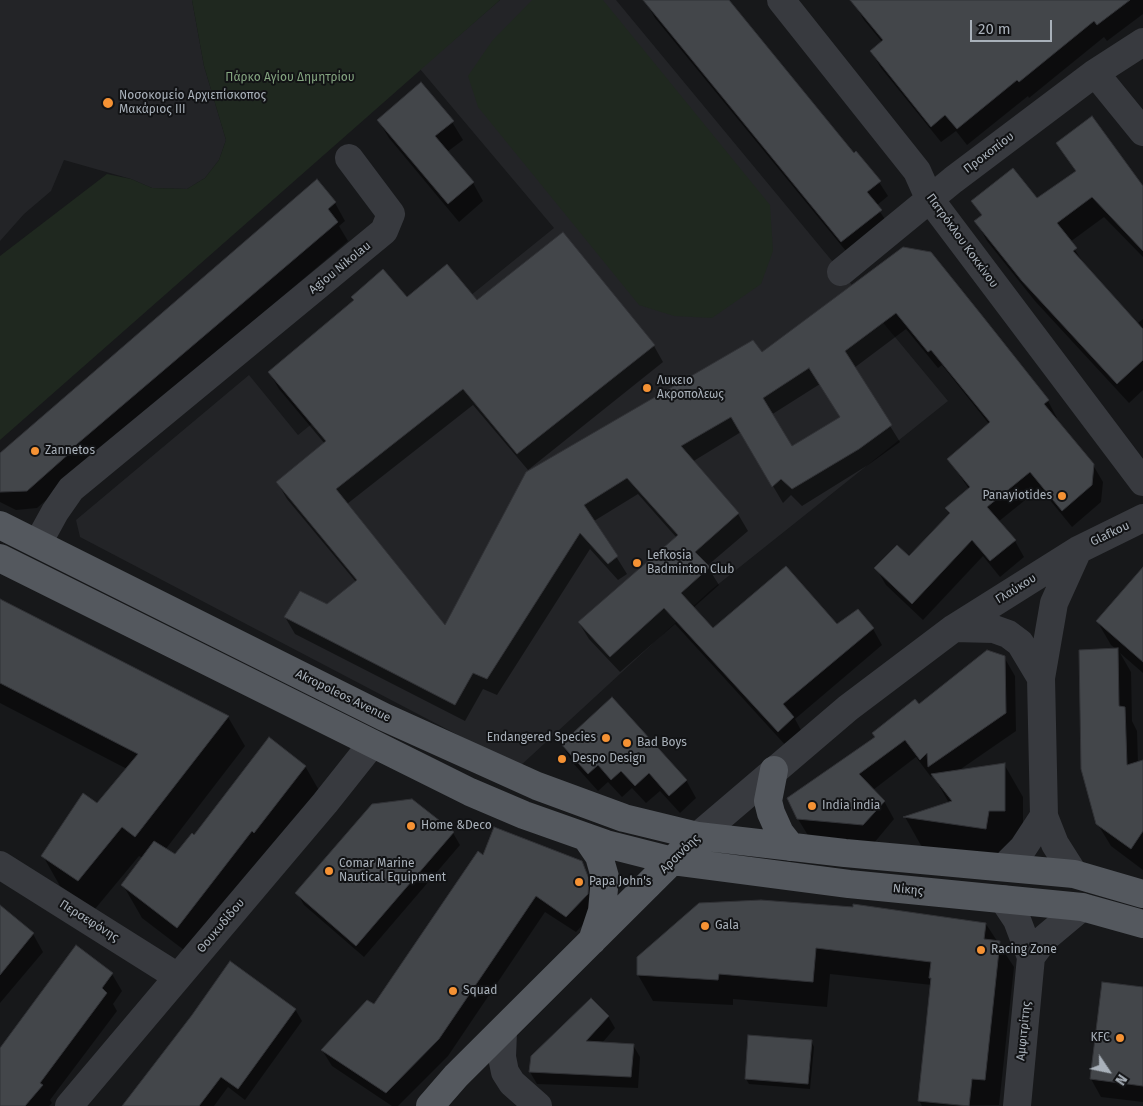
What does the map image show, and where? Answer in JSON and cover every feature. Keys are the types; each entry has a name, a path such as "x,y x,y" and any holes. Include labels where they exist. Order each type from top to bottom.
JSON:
{"main road":[{"name":"Akropoleos Avenue","path":"0,525 38,542 384,717 528,782 624,818 698,836"},
{"path":"0,558 371,745 524,815 629,851 672,861"},
{"path":"774,770 768,801 780,833 791,847"},
{"path":"698,836 791,847 1074,874 1143,894"},
{"name":"Αρσινόης","path":"430,1106 698,836"},
{"path":"586,837 599,856 605,876 602,911 590,944"},
{"name":"Νίκης","path":"672,861 849,884 1082,907 1143,924"}],"street":[{"name":"Πατρόκλου Κοκκίνου","path":"789,3 916,171 929,198 1143,482"},
{"name":"Προκοπίου","path":"841,272 929,198 1095,73 1143,42"},
{"path":"1095,73 1143,132"},
{"name":"Agiou Nikolau","path":"38,542 71,489 233,367 384,231 391,214 349,158"},
{"name":"Glafkou","path":"1078,550 1138,525"},
{"path":"1074,874 1055,844 1044,816 1041,678 1054,603 1078,550"},
{"name":"Γλαύκου","path":"954,628 1078,550"},
{"path":"954,628 994,629 1008,634 1020,643 1041,678"},
{"name":"Αρσινόης","path":"698,836 774,770 890,675 954,628"},
{"name":"Θουκυδίδου","path":"69,1106 337,789 371,745"},
{"path":"1004,866 1023,848 1044,816"},
{"name":"Περσεφόνης","path":"0,865 178,978"},
{"name":"Αμφιτρίτης","path":"1003,899 1020,927 1031,957 1017,1106"},
{"path":"1031,957 1045,938 1082,907"},
{"path":"503,1031 502,1058 505,1072 512,1083 538,1106"}],"shaded area":[{"name":"Νοσοκομείο Αρχιεπίσκοπος Μακάριος ΙΙΙ","path":"0,0 192,0 204,66 226,140 219,160 205,178 187,189 152,188 131,179 64,160 51,191 24,214 0,241"},
{"name":"Λυκειο Ακροπολεως","path":"500,0 616,0 948,401 711,590 519,767 80,537 76,520 249,375 298,435 554,228 420,69"}],"green space":[{"name":"Πάρκο Αγίου Δημητρίου","path":"192,0 500,0 0,440 0,256 107,174 131,179 152,188 187,189 205,178 219,160 226,140 204,66"},
{"path":"532,0 603,0 770,205 773,251 761,284 712,318 674,316 639,305 478,107 468,76 492,41"}],"building":[{"path":"643,0 729,0 854,153 856,151 881,181 867,192 882,210 841,242"},
{"path":"850,0 1130,0 1097,25 1094,21 957,129 945,115 931,127 870,51 883,40"},
{"path":"421,82 454,121 435,136 474,182 448,204 377,120"},
{"path":"1092,116 1143,186 1143,251 1092,197 1057,223 1077,248 1073,251 1143,329 1143,360 1117,384 1022,281 974,221 982,215 971,201 1013,168 1037,198 1076,171 1056,143"},
{"path":"317,179 336,202 328,209 338,222 70,450 72,451 27,491 0,492 0,453"},
{"path":"563,232 655,345 517,454 463,389 336,489 445,625 526,472 753,340 762,352 903,247 931,252 980,313 1049,400 1044,404 1094,464 1092,485 1062,511 1030,472 987,507 1016,540 990,561 972,540 912,604 874,568 897,545 909,556 950,513 945,508 970,487 947,459 990,422 931,350 928,352 896,313 845,351 892,425 859,449 792,489 781,479 772,487 731,417 681,446 739,513 695,552 710,567 681,593 713,628 786,566 837,624 858,609 874,628 783,704 794,717 778,732 664,608 610,657 578,622 678,535 627,478 584,505 618,556 608,564 580,533 487,679 473,673 455,705 284,617 300,591 327,604 357,580 276,482 326,441 268,372 354,300 351,297 383,269 407,297 447,264 477,300","holes":["809,368 840,417 792,446 763,398"]},
{"path":"1143,567 1143,662 1096,621"},
{"path":"0,599 229,716 135,837 122,827 78,881 41,856 83,793 97,803 138,754 0,683"},
{"path":"1118,648 1119,706 1125,707 1127,765 1143,760 1143,831 1131,849 1096,824 1081,769 1079,650"},
{"path":"987,650 1005,656 1006,713 928,767 927,753 920,760 905,740 859,774 885,801 863,825 797,819 787,798 875,737 872,733 915,699 919,704"},
{"path":"612,697 687,780 669,796 649,773 635,786 621,771 611,780 598,765 588,774 561,744"},
{"path":"269,737 306,766 254,833 252,831 177,928 121,885 154,841 175,854 192,833 194,835"},
{"path":"1005,763 1005,811 989,811 986,829 903,817 952,801 931,774"},
{"path":"412,799 454,832 356,946 295,893 372,804"},
{"path":"494,827 582,861 589,879 588,894 566,917 536,896 439,1039 386,1093 321,1050 367,1000 374,1004 478,851 483,855"},
{"path":"761,900 853,907 853,904 986,923 984,939 1000,941 985,1080 972,1079 969,1106 918,1101 931,962 816,948 813,982 719,974 718,980 637,975 637,957 699,903"},
{"path":"0,905 34,933 0,975"},
{"path":"76,945 113,973 102,988 107,993 40,1083 43,1085 25,1106 0,1106 0,1048"},
{"path":"230,961 296,1009 238,1089 221,1077 199,1106 122,1106 192,1015"},
{"path":"1102,982 1143,987 1143,1086 1090,1079"},
{"path":"591,998 609,1016 586,1041 634,1044 631,1077 529,1072 531,1056"},
{"path":"748,1035 812,1040 808,1084 745,1079"}],"place":[{"name":"Νοσοκομείο Αρχιεπίσκοπος Μακάριος ΙΙΙ","path":"108,103"},
{"name":"Λυκειο Ακροπολεως","path":"647,388"},
{"name":"Zannetos","path":"35,451"},
{"name":"Panayiotides","path":"1062,496"},
{"name":"Lefkosia Badminton Club","path":"637,563"},
{"name":"Endangered Species","path":"606,738"},
{"name":"Bad Boys","path":"627,743"},
{"name":"Despo Design","path":"562,759"},
{"name":"India india","path":"812,806"},
{"name":"Home &Deco","path":"411,826"},
{"name":"Comar Marine Nautical Equipment","path":"329,871"},
{"name":"Papa John's","path":"579,882"},
{"name":"Gala","path":"705,926"},
{"name":"Racing Zone","path":"981,950"},
{"name":"Squad","path":"453,991"},
{"name":"KFC","path":"1120,1038"}]}
